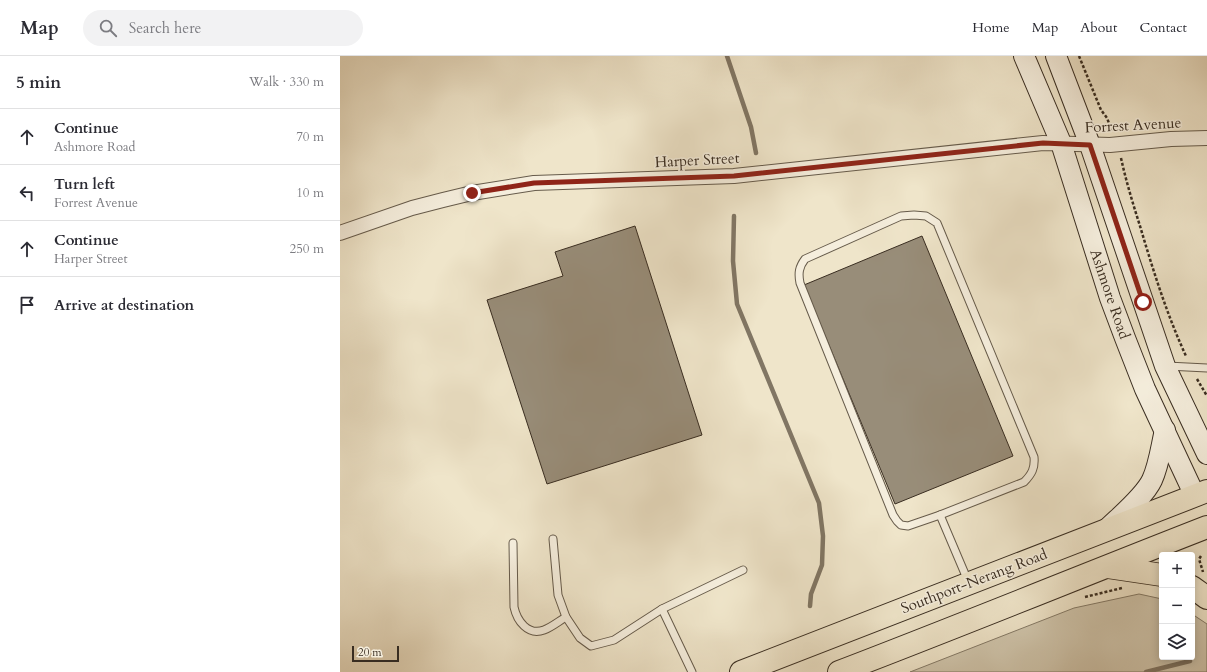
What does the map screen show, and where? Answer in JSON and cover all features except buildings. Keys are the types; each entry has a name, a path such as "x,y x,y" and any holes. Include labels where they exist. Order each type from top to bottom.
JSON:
{"main road":[{"name":"Ashmore Road","path":"1024,56 1061,144 1110,298 1145,389 1165,430 1201,493 1207,527"},
{"name":"Ashmore Road","path":"1056,56 1090,145 1165,366 1201,432 1207,454"},
{"path":"1104,531 1140,497 1151,482 1158,463 1165,430"},
{"name":"Southport-Nerang Road","path":"741,672 1201,493"},
{"path":"839,672 934,636 1106,566 1207,527"},
{"path":"1106,566 1159,575"},
{"path":"1197,582 1207,598"}],"street":[{"name":"Forrest Avenue","path":"1061,144 1117,144 1171,139 1207,138"},
{"name":"Harper Street","path":"340,234 412,208 472,193 534,183 734,176 1043,143 1061,144"}],"lane":[{"path":"914,214 926,216 938,223 1034,457 1035,466 1031,474 1024,482 940,515 908,526 901,525 897,521 890,508 800,283 798,274 800,265 805,259 901,216 914,214"},
{"path":"1165,366 1207,368"},
{"path":"940,515 969,583"},
{"path":"553,539 558,595 566,617 580,638 591,646 614,640 662,609 743,570"},
{"path":"513,544 514,607 515,615 520,622 531,630 542,631 566,617"},
{"path":"662,609 692,672"}],"path":[{"path":"1079,56 1101,110 1107,118 1117,144 1124,174 1149,258 1175,333 1197,380 1207,396"},
{"path":"1197,582 1203,573 1199,559 1201,556"}],"shaded area":[{"path":"1139,594 1159,598 1159,660 1195,660 1195,616 1207,624 1207,672 910,672 1074,608"}],"waterway":[{"path":"727,56 751,127 756,153"},
{"path":"734,216 733,261 737,304 819,503 823,536 822,565 811,594 810,606"},
{"path":"1146,672 1190,661"}],"route":[{"path":"472,193 534,183 734,176 1043,143 1090,145 1143,302"}]}
